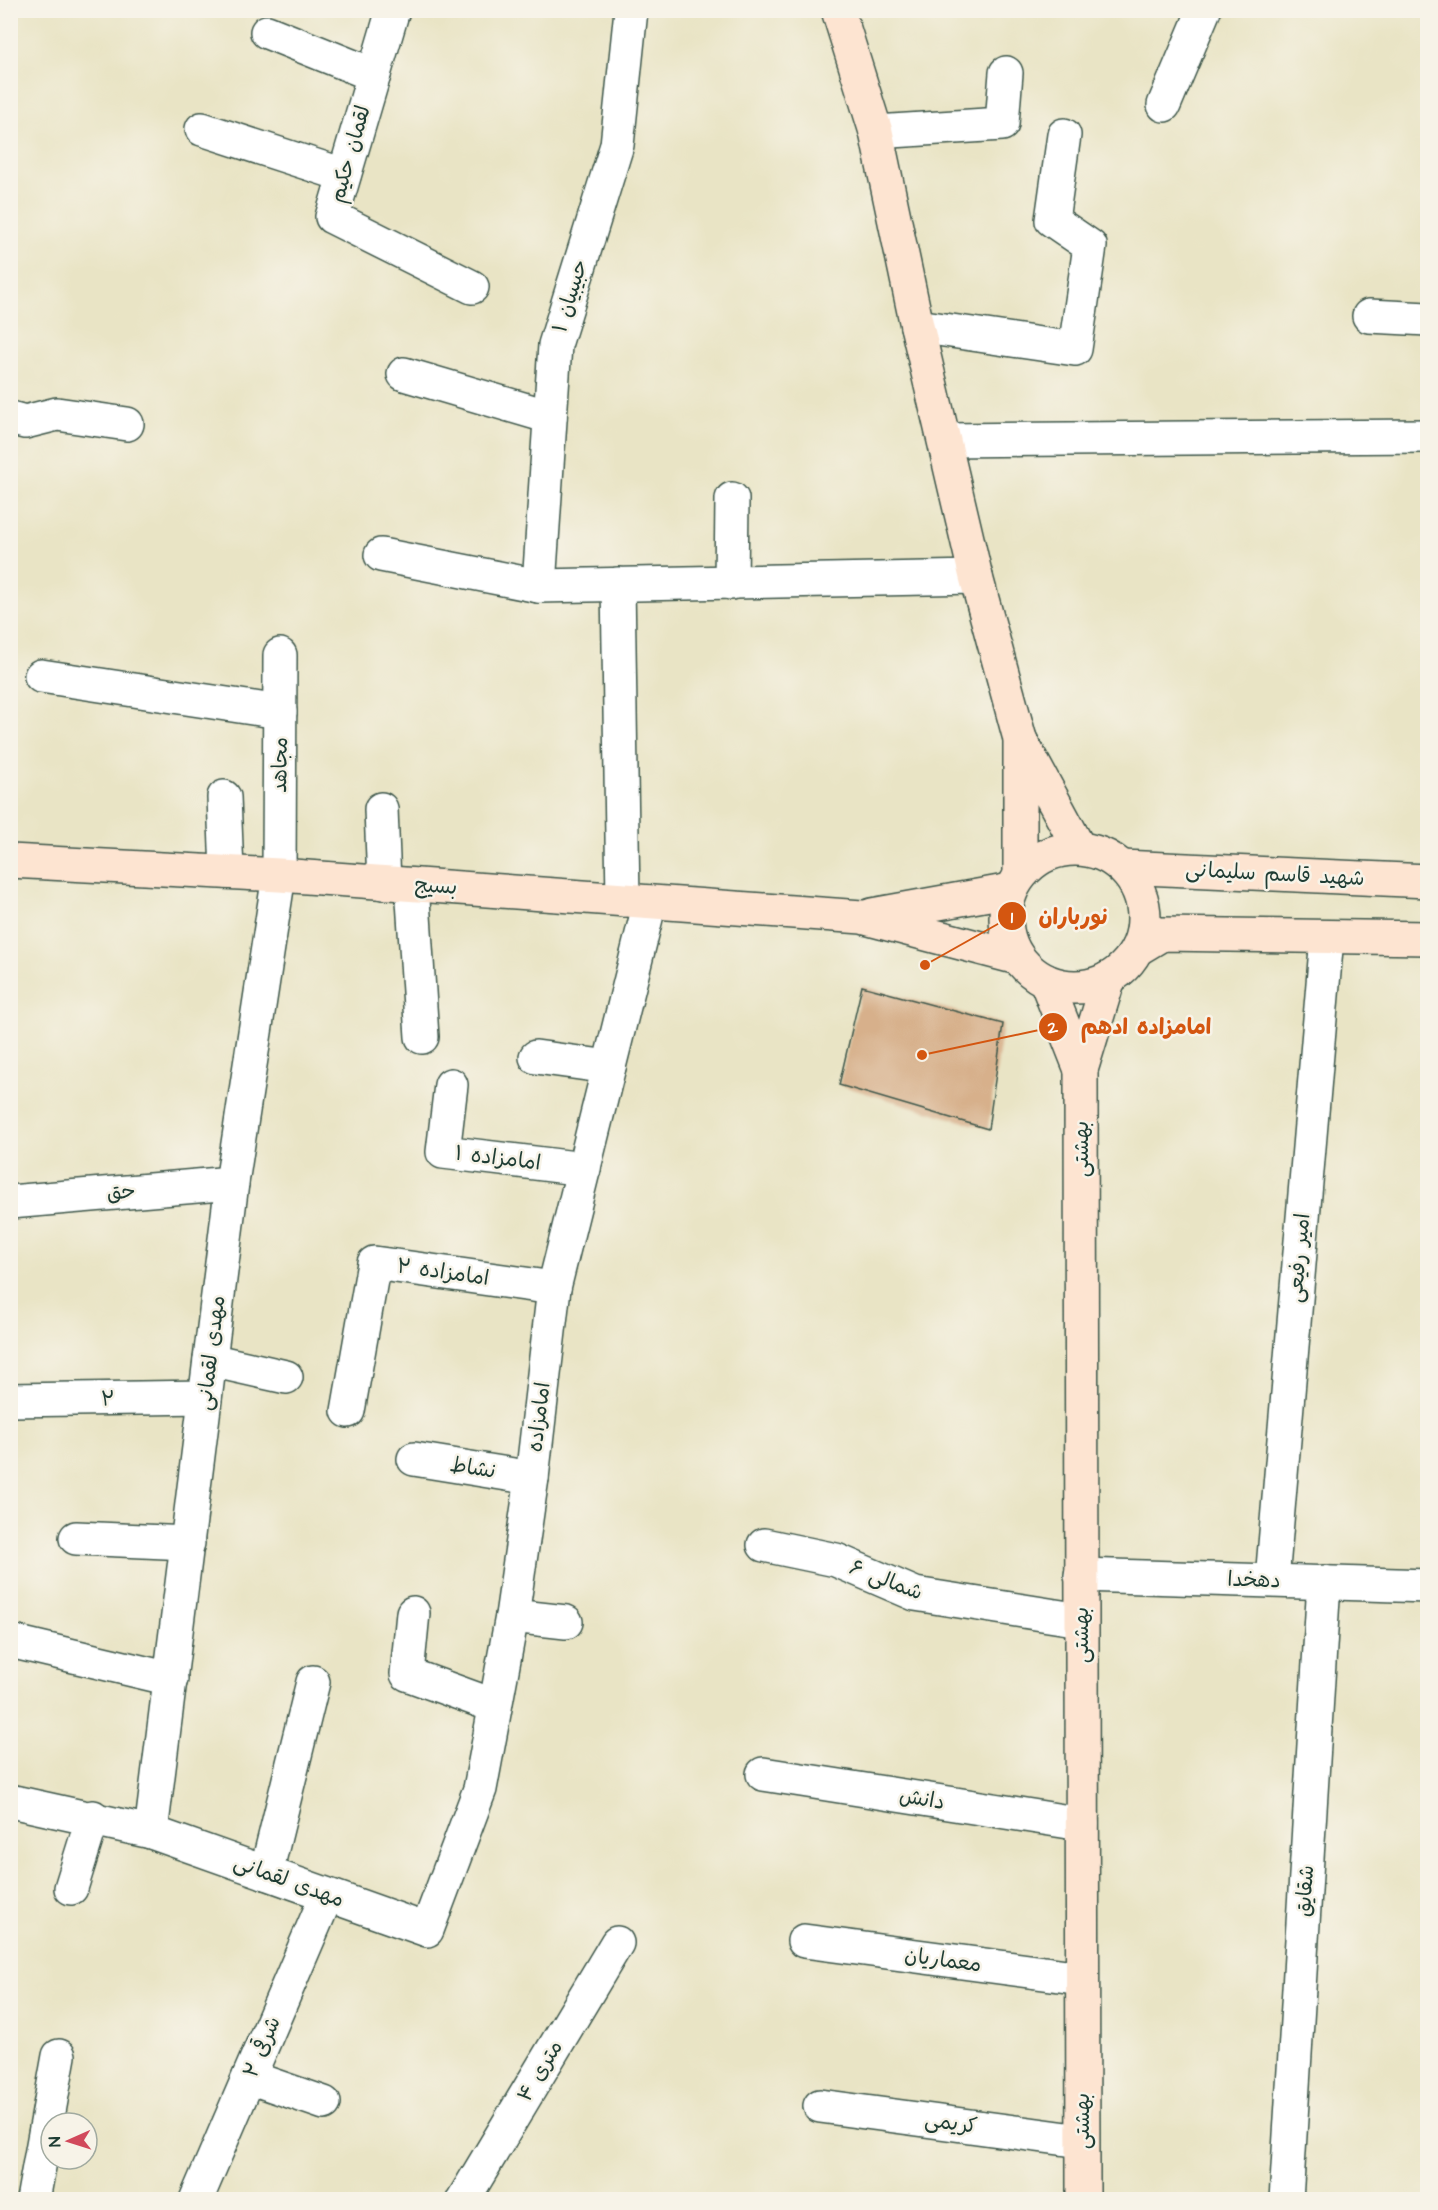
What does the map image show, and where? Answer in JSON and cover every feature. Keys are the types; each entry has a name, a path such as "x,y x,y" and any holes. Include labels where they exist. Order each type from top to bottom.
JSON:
{"main road":[{"path":"838,10 876,132 916,326 976,577 1020,739 1079,848"},
{"path":"862,917 1015,882 1037,859 1057,850 1079,848 1102,854 1122,867 1135,884 1143,905 1143,927 1137,949 1125,965 1109,978 1089,986 1067,987 1046,981 1031,971 1018,958 1008,937 1005,913 1015,882 1020,739"},
{"name":"بسیج","path":"10,861 279,875 862,917"},
{"name":"شهید قاسم سلیمانی","path":"1122,867 1428,881"},
{"path":"862,917 1018,958"},
{"path":"1137,949 1162,934 1428,938"},
{"path":"1081,1070 1109,978"},
{"path":"1046,981 1081,1070"},
{"name":"بهشتی","path":"1081,1070 1083,2199"}],"street":[{"name":"لقمان حکیم","path":"393,10 332,217 472,287"},
{"name":"حبیبیان ۱","path":"539,586 555,345 617,145 631,10"},
{"path":"1164,105 1204,10"},
{"path":"267,32 374,75"},
{"path":"876,132 1002,124 1006,73"},
{"path":"202,129 344,176"},
{"path":"916,326 1075,349 1090,246 1052,220 1064,135"},
{"path":"1369,316 1428,319"},
{"path":"404,374 550,417"},
{"path":"10,418 25,423 57,414 127,424"},
{"path":"945,440 1428,436"},
{"path":"731,583 732,499"},
{"path":"381,555 539,586 976,577"},
{"name":"امامزاده","path":"427,1930 480,1789 512,1616 532,1478 554,1288 609,1067 637,901 618,585"},
{"name":"مجاهد","path":"279,875 280,655"},
{"path":"41,676 280,712"},
{"path":"224,797 227,872"},
{"path":"381,809 398,884 422,1037"},
{"name":"مهدی لقمانی","path":"152,1832 232,1184 279,875"},
{"name":"امیر رفیعی","path":"1272,1580 1327,937"},
{"path":"536,1058 609,1067"},
{"name":"امامزاده ۱","path":"451,1085 443,1152 584,1168"},
{"name":"حق","path":"10,1202 232,1184"},
{"name":"امامزاده ۲","path":"348,1411 374,1263 554,1288"},
{"path":"210,1360 286,1377"},
{"name":"۲","path":"11,1400 205,1397"},
{"name":"نشاط","path":"414,1459 532,1478"},
{"path":"76,1538 188,1543"},
{"name":"شمالی ۶","path":"764,1545 836,1560 915,1594 1081,1620"},
{"name":"دهخدا","path":"1081,1575 1428,1586"},
{"name":"شقایق","path":"1286,2199 1324,1582"},
{"path":"413,1613 407,1674 495,1706"},
{"path":"512,1616 566,1622"},
{"path":"10,1641 171,1679"},
{"path":"266,1873 313,1682"},
{"name":"دانش","path":"763,1774 1082,1824"},
{"name":"مهدی لقمانی","path":"10,1801 93,1817 152,1832 427,1930"},
{"path":"71,1888 93,1817"},
{"name":"۲ شرقی","path":"196,2199 327,1895"},
{"name":"معماریان","path":"804,1941 1082,1978"},
{"name":"۴ متری","path":"464,2199 617,1943"},
{"path":"33,2199 60,2056"},
{"path":"249,2077 324,2103"},
{"name":"کریمی","path":"820,2106 1082,2141"}],"building":[{"path":"862,986 1003,1024 988,1129 839,1085"}],"place":[{"name":"نورباران","path":"925,965"},
{"name":"امامزاده ادهم","path":"922,1055"}]}
